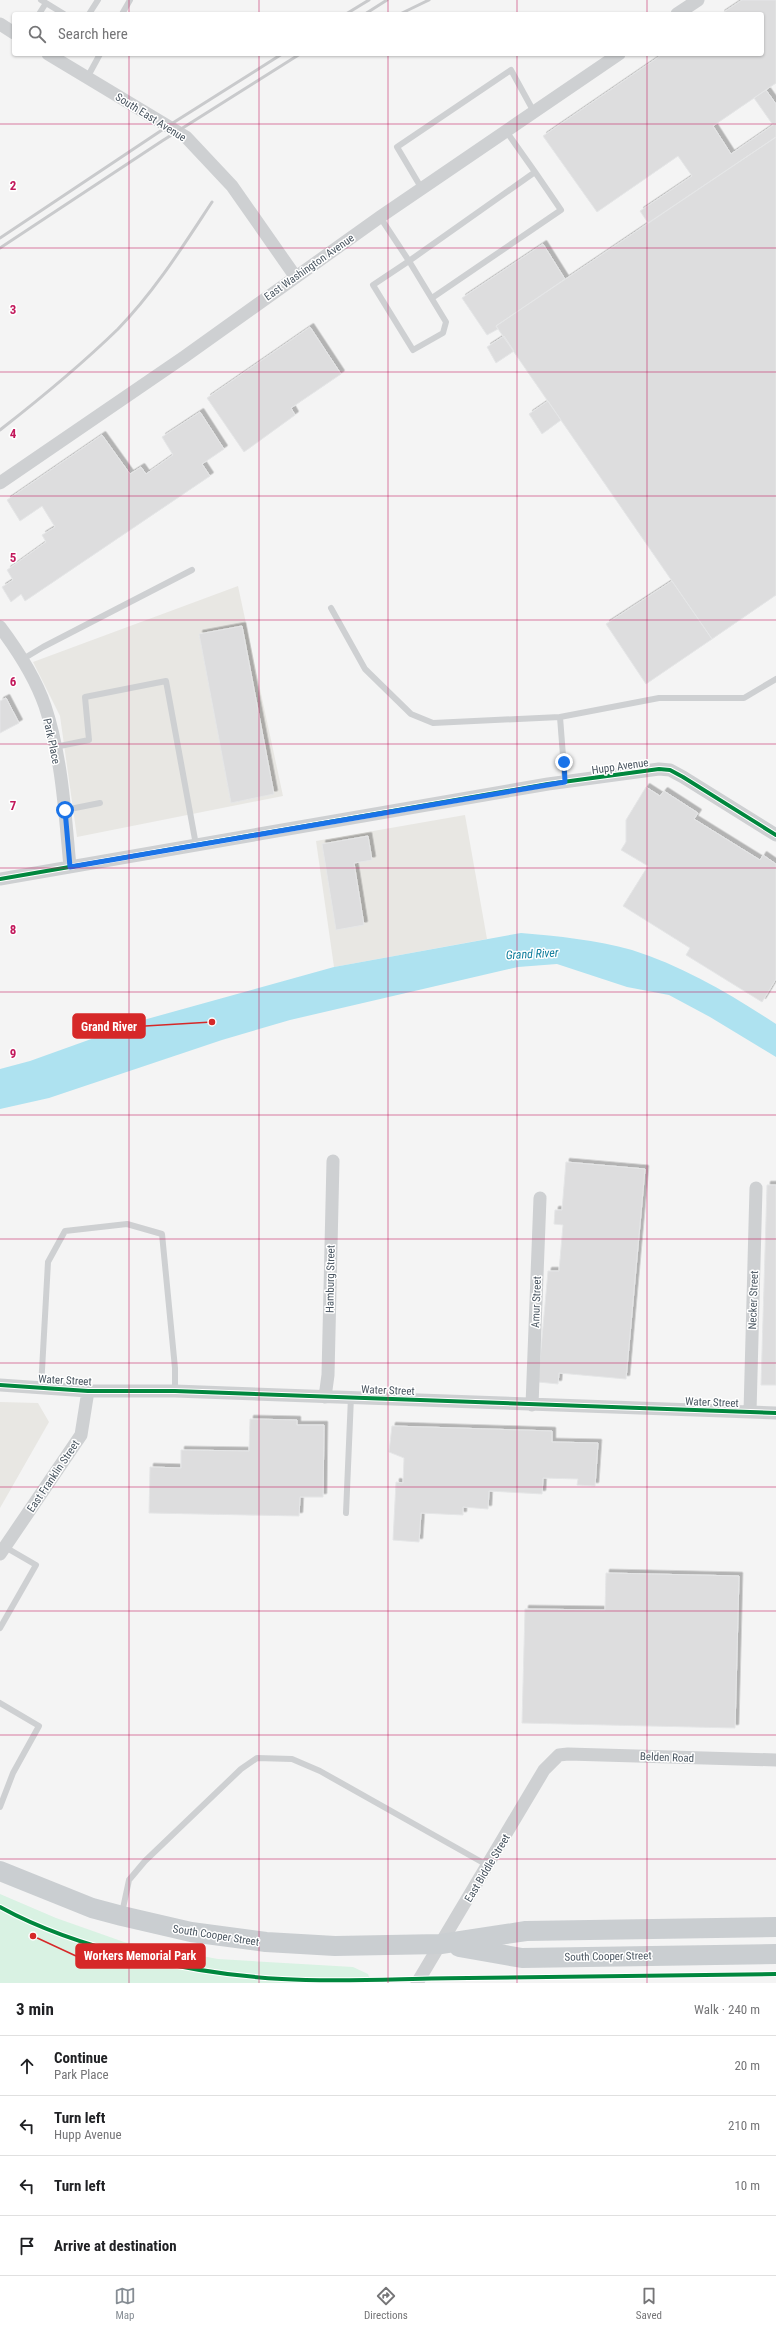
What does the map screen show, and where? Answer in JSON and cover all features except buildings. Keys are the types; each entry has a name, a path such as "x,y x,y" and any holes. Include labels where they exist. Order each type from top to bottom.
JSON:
{"main road":[{"name":"South Cooper Street","path":"0,1871 92,1908 191,1932 266,1942 335,1946 441,1944 526,1931 776,1927"},
{"name":"South Cooper Street","path":"441,1944 522,1958 776,1954"}],"street":[{"path":"680,12 698,0"},
{"path":"0,24 12,32"},
{"name":"South East Avenue","path":"51,56 186,138 232,186 295,276"},
{"name":"East Washington Avenue","path":"0,483 184,357 295,276 380,217 616,56"},
{"name":"Park Place","path":"0,627 23,659 45,707 55,747 65,810 70,867"},
{"name":"Hupp Avenue","path":"0,879 565,782 646,770 670,770 776,835"},
{"name":"Hamburg Street","path":"326,1397 328,1375 334,1161"},
{"name":"Necker Street","path":"750,1412 756,1188"},
{"name":"Amur Street","path":"532,1405 540,1198"},
{"name":"Water Street","path":"0,1385 88,1391 175,1391 776,1413"},
{"name":"East Franklin Street","path":"3,1550 81,1435 88,1391"},
{"name":"Belden Road","path":"559,1755 568,1754 776,1760"},
{"name":"East Biddle Street","path":"417,1983 544,1770 559,1755"}],"lane":[{"path":"90,12 98,0"},
{"path":"123,12 130,0"},
{"path":"40,12 43,2 60,12"},
{"path":"87,78 99,56"},
{"path":"422,189 398,147 511,70 534,112"},
{"path":"432,298 561,210 506,131"},
{"path":"380,217 409,261 446,322 443,333 413,350 372,285 409,261 535,172"},
{"path":"23,659 192,570"},
{"path":"331,608 365,669 411,714 433,723 560,717 659,698 744,698 776,679"},
{"path":"55,747 89,740 85,697 166,680 196,845"},
{"path":"560,717 565,782"},
{"path":"65,810 100,803"},
{"path":"41,1388 48,1262 65,1231 127,1224 162,1234 175,1368 175,1391"},
{"path":"346,1513 351,1397"},
{"path":"0,1628 36,1565 3,1550"},
{"path":"0,1703 39,1726 13,1773 0,1807"},
{"path":"122,1916 129,1880 145,1861 241,1769 257,1758 292,1759 320,1771 488,1866"}],"shaded area":[{"path":"238,586 283,796 77,837 60,716 33,662"},
{"path":"465,815 487,939 334,967 316,841"},
{"path":"0,1402 38,1403 49,1422 0,1508"}],"green space":[{"path":"0,1894 56,1918 124,1942 218,1959 353,1967 368,1974 371,1983 0,1983"}],"water":[{"name":"Grand River","path":"521,933 577,939 605,944 632,950 670,964 725,992 776,1024 776,1057 710,1017 669,995 627,987 557,964 518,967 290,1020 222,1040 49,1098 0,1109 0,1069 30,1061 147,1019 334,967"}],"railway":[{"path":"349,12 369,0"},
{"path":"368,12 387,0"},
{"path":"404,12 429,0"},
{"path":"0,238 168,126 279,56"},
{"path":"0,248 162,141 297,56"},
{"path":"0,430 31,406 118,329 156,284 212,202"}],"cycle path":[{"path":"0,879 548,784 659,769 670,770 683,777 776,835"},
{"path":"0,1385 88,1391 175,1391 776,1413"},
{"path":"0,1907 64,1936 137,1957 211,1972 282,1979 351,1980 776,1974"}],"place":[{"name":"Grand River","path":"212,1022"},
{"name":"Workers Memorial Park","path":"33,1936"}],"route":[{"path":"65,810 70,867 565,782 564,762"}]}
